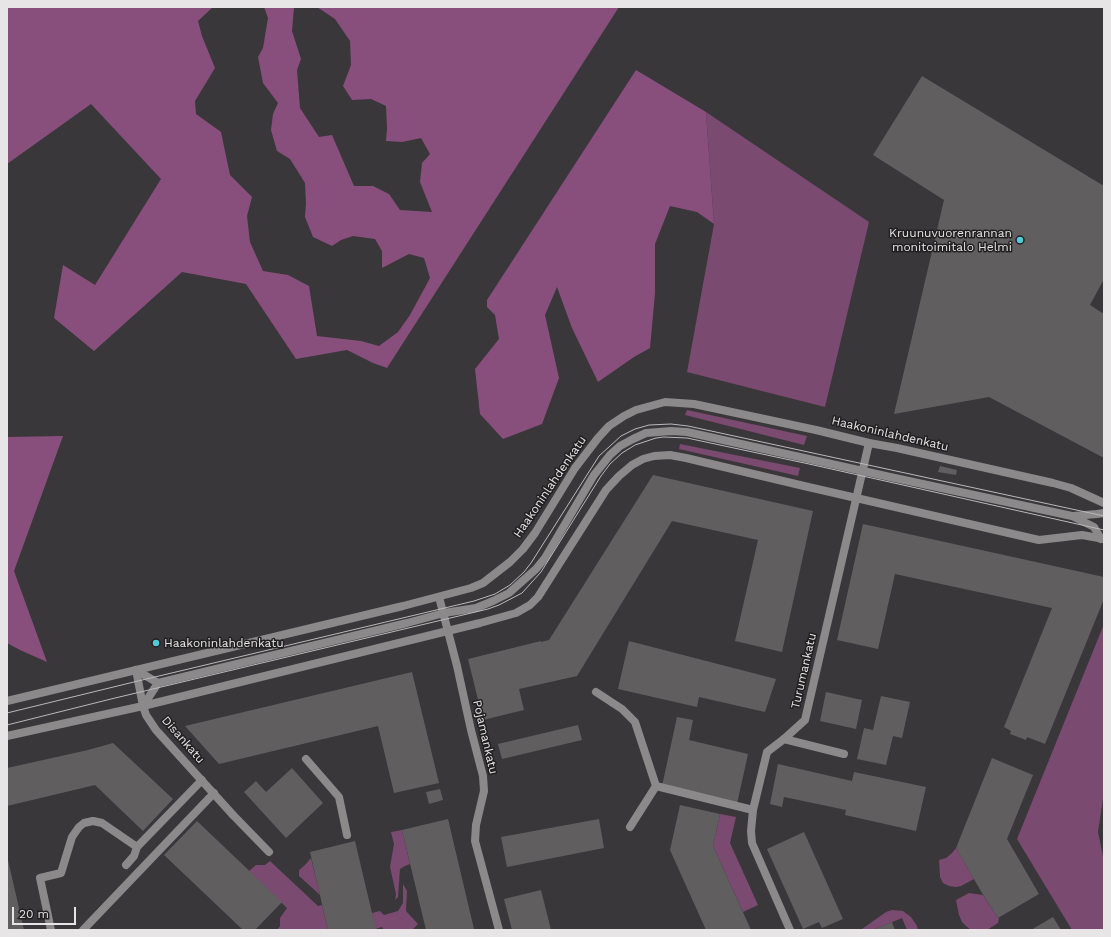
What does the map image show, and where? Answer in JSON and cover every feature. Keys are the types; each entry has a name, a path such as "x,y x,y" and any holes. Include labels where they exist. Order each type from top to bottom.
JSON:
{"street":[{"name":"Haakoninlahdenkatu","path":"7,702 440,597 483,583 498,573 523,549 535,533 575,468 609,426 636,410 665,402 694,404 1053,483 1071,488 1104,503"},
{"path":"143,706 158,683 444,613 476,608 509,593 536,569 544,558 602,464 620,446 646,433 671,431 687,432 1072,516 1094,527 1103,539"},
{"name":"Turumankatu","path":"790,930 752,843 750,831 753,810 767,752 805,720 869,443"},
{"path":"7,736 143,706 516,614 530,605 546,586 606,490 632,465 654,456 670,455 686,458 1039,540 1082,535 1103,539"},
{"path":"1072,516 1104,513"},
{"name":"Pojamankatu","path":"440,597 483,776 484,791 476,825 475,841 499,930"},
{"path":"136,670 158,683"},
{"name":"Disankatu","path":"136,670 143,706 146,715 156,730 233,815 269,852"},
{"path":"596,692 622,709 635,722 656,786"},
{"path":"784,739 844,754"},
{"path":"306,760 339,797 347,835"},
{"path":"126,865 134,856 136,847 202,780"},
{"path":"656,786 753,810"},
{"path":"630,827 656,786"},
{"path":"83,930 214,793"},
{"path":"51,930 40,878 61,873 72,837 79,827 84,823 93,821 102,823 136,847"}],"shaded area":[{"path":"7,7 213,7 198,21 202,36 215,68 195,101 196,114 221,132 230,175 252,197 247,216 250,242 263,271 288,275 309,286 317,336 361,341 379,346 398,332 410,315 430,278 424,258 409,254 382,268 382,251 375,239 353,236 341,240 332,246 313,237 305,217 305,183 290,159 277,151 271,130 273,114 278,103 263,83 258,57 263,48 268,18 264,7 294,7 292,31 301,59 297,70 300,108 319,137 332,135 354,186 373,186 389,194 400,210 432,212 420,182 422,163 430,154 421,138 402,142 386,141 386,106 371,99 352,100 343,86 351,65 350,41 335,19 317,7 619,7 387,368 347,350 296,359 246,284 182,272 94,351 54,318 63,265 95,285 161,179 91,104 7,164"},
{"path":"636,70 706,112 714,224 697,212 670,206 655,244 655,293 650,348 634,357 598,382 572,328 557,287 545,315 559,378 542,424 503,439 480,414 475,369 499,339 495,315 487,307 487,300"},
{"path":"706,112 869,222 825,407 687,372 714,224"},
{"path":"687,410 807,436 804,445 685,415"},
{"path":"63,436 14,571 47,662 7,643 7,437"},
{"path":"680,444 800,468 798,476 679,449"},
{"path":"1104,624 1104,792 1098,832 1104,861 1104,930 1072,930 1017,839"},
{"path":"720,814 736,817 730,843 758,905 743,912 713,846"},
{"path":"402,830 410,864 400,869 398,897 395,900 396,894 390,867 394,844 391,832"},
{"path":"956,848 974,879 956,887 943,883 940,877 939,860 946,858"},
{"path":"311,858 320,895 299,876 299,870"},
{"path":"270,861 318,906 322,905 328,930 277,930 280,926 280,918 287,908 249,871 256,865 265,865"},
{"path":"403,884 407,891 406,911 418,924 412,930 384,930 382,927 375,929 372,913 380,911 384,915 398,911 403,903"},
{"path":"969,893 983,895 999,918 998,923 987,930 971,930 962,922 956,900"},
{"path":"892,910 903,911 911,917 918,930 907,930 902,918 873,930 862,929 886,912"}],"building":[{"name":"Kruunuvuorenrannan monitoimitalo Helmi","path":"922,76 1104,186 1104,279 1090,305 1104,314 1104,458 989,397 894,414 944,200 873,155"},
{"path":"940,466 957,470 956,475 938,472"},
{"path":"653,475 813,511 782,652 735,641 758,540 672,521 577,676 519,689 524,710 483,720 468,659 549,640"},
{"path":"863,524 1104,577 1104,599 1045,744 1027,737 1026,740 1010,734 1011,731 1004,727 1052,608 895,574 878,649 837,640"},
{"path":"629,641 776,679 765,712 699,697 697,707 618,689"},
{"path":"412,672 439,783 394,793 378,726 219,764 185,726"},
{"path":"826,692 862,700 856,729 820,721"},
{"path":"881,696 910,702 902,738 893,736 886,765 857,759 864,728 873,730"},
{"path":"677,717 693,720 689,740 748,754 737,804 662,786"},
{"path":"578,725 582,740 502,759 498,744"},
{"path":"113,743 173,799 143,831 95,785 7,806 7,768"},
{"path":"992,758 1033,775 1007,839 1039,894 998,918 956,848"},
{"path":"778,764 852,781 854,772 926,787 916,831 845,815 846,810 784,797 782,807 770,804"},
{"path":"292,768 323,803 286,838 244,792 256,781 266,792"},
{"path":"440,789 443,800 429,804 426,792"},
{"path":"680,805 720,814 713,846 751,930 706,930 670,850"},
{"path":"448,819 474,929 471,930 426,930 402,830"},
{"path":"599,819 604,848 507,867 501,837"},
{"path":"197,821 282,902 255,930 243,930 164,855"},
{"path":"804,832 843,919 822,928 819,922 803,929 767,849"},
{"path":"355,841 376,930 328,930 310,852"},
{"path":"8,860 24,930 7,930"},
{"path":"541,890 551,930 512,930 504,899"},
{"path":"1053,917 1061,930 1031,930"},
{"path":"892,922 895,930 873,930"}],"tram line":[{"path":"7,713 474,601 495,594 510,585 531,563 599,456 621,436 635,429 649,425 671,424 688,426 1104,516"},
{"path":"7,725 488,609 499,605 522,593 541,572 610,464 622,453 635,445 656,438 687,438 1104,530"}],"place":[{"name":"Kruunuvuorenrannan monitoimitalo Helmi","path":"1020,240"},
{"name":"Haakoninlahdenkatu","path":"156,643"}]}
